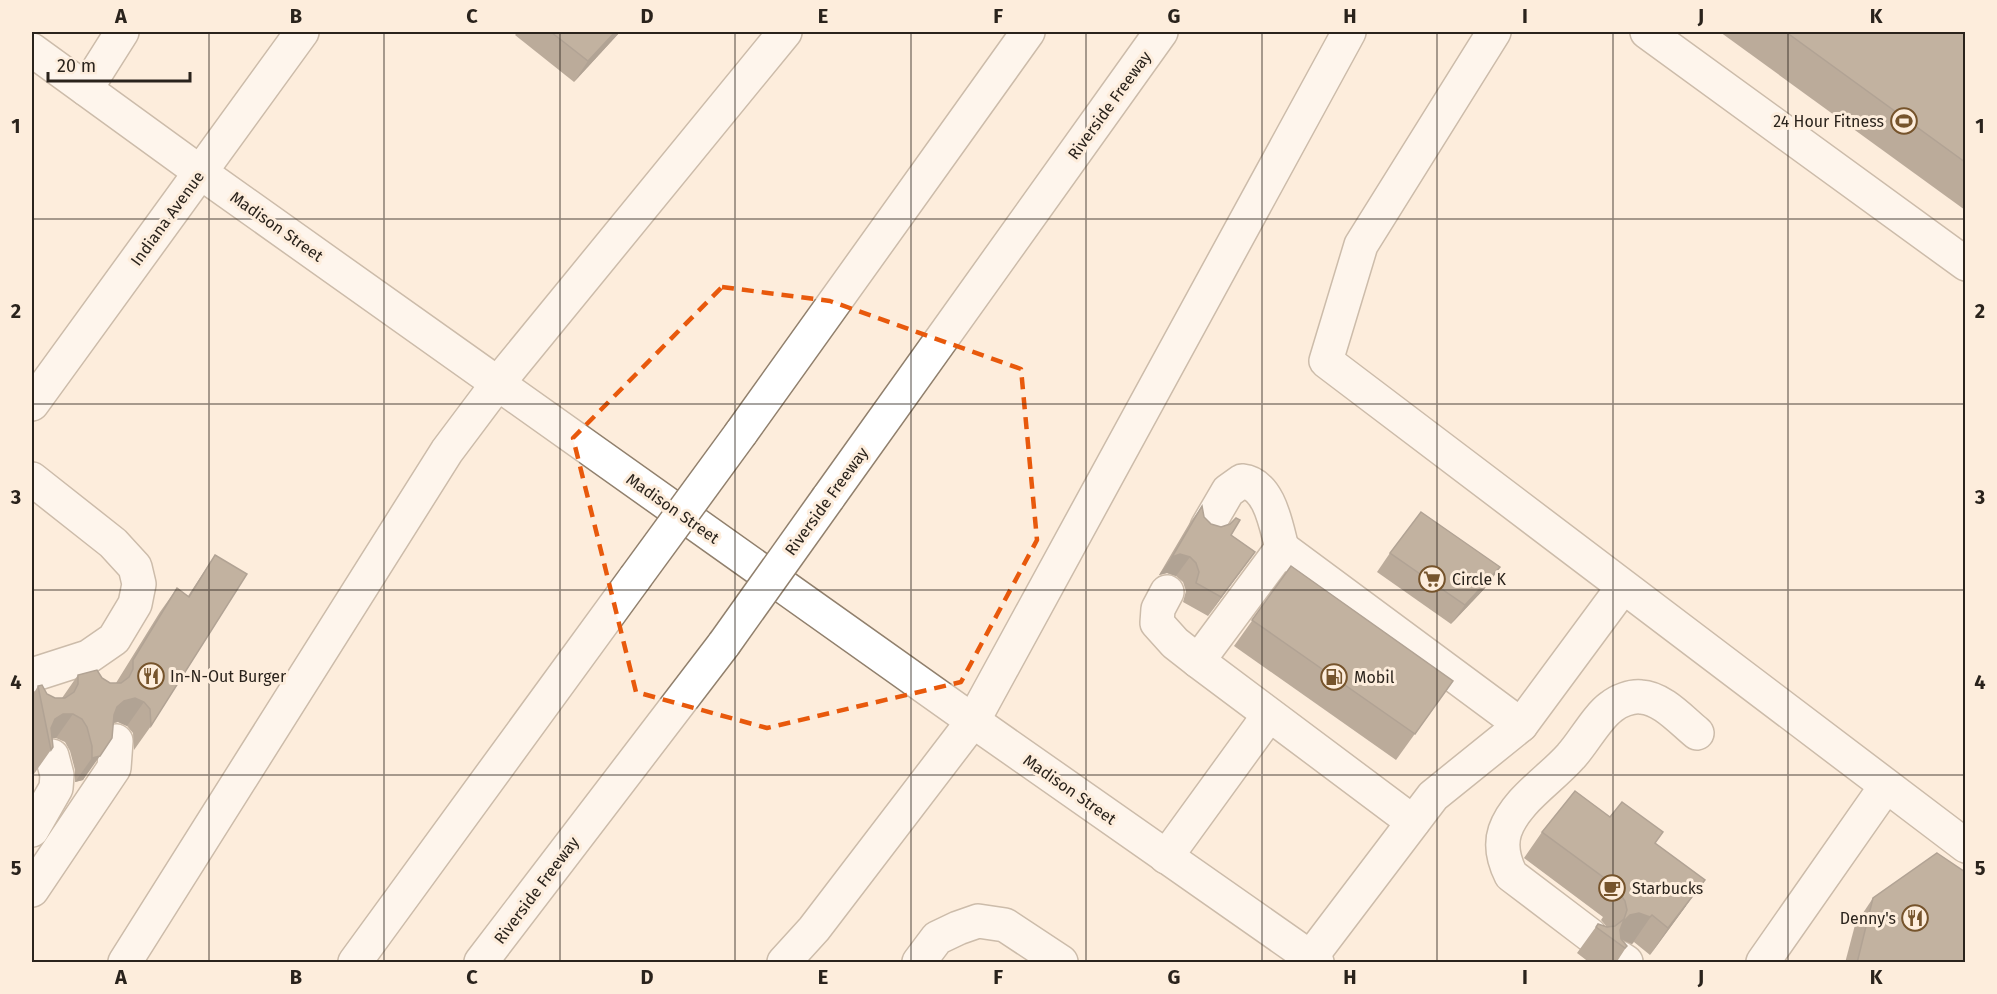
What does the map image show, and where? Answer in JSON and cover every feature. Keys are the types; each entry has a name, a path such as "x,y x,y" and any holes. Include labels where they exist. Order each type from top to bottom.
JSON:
{"main road":[{"path":"86,89 122,32"},
{"name":"Indiana Avenue","path":"32,404 302,32"},
{"path":"125,963 447,451 498,383 785,32"},
{"path":"355,963 741,433 1028,32"},
{"name":"Riverside Freeway","path":"481,963 724,644 1161,32"},
{"path":"784,963 814,929 973,721 1348,32"},
{"path":"1494,32 1361,245 1326,362 1965,846"},
{"path":"1647,32 1965,264"},
{"name":"Madison Street","path":"32,50 200,172 1312,961"},
{"path":"32,479 113,543 135,567 139,584 135,604 92,670 36,685"},
{"path":"1207,527 1228,491 1242,481 1251,482 1265,496 1274,517 1282,548 1521,725"},
{"path":"1198,661 1282,548"},
{"path":"1312,961 1432,796 1521,725 1623,587"},
{"path":"1167,592 1158,609 1157,623 1175,643 1413,822"},
{"path":"1590,935 1511,875 1504,862 1504,832 1514,814 1570,758 1610,707 1624,699 1639,696 1655,700 1697,733"},
{"path":"1166,857 1269,715"},
{"path":"32,890 114,768 116,741"},
{"path":"32,830 56,788 57,775 52,756"},
{"path":"1763,963 1886,786"},
{"path":"919,963 937,938 978,921 1005,925 1061,963"}],"highlighted area":[{"path":"722,287 830,301 1021,369 1037,540 961,682 767,728 636,692 573,438"}],"building":[{"path":"551,32 615,32 588,61"},
{"path":"1786,32 1965,32 1965,162"},
{"path":"1202,506 1204,517 1211,524 1221,527 1230,524 1236,518 1240,520 1231,535 1255,552 1221,597 1196,583 1199,572 1196,563 1190,557 1180,554 1172,557"},
{"path":"1421,512 1500,567 1465,605 1390,553"},
{"name":"In-N-Out Burger","path":"215,555 247,574 151,726 150,709 144,702 135,698 124,701 117,707 114,715 112,738 100,756 92,758 92,746 87,727 82,719 73,714 63,714 55,719 51,728 53,747 51,750 38,686 42,685 47,694 55,698 65,698 74,692 78,684 78,675 97,670 102,678 110,683 121,683 129,677 133,669 133,660 177,588 189,597"},
{"path":"1291,566 1453,681 1415,734 1252,620"},
{"path":"1575,791 1610,817 1622,802 1663,832 1655,843 1705,880 1668,928 1652,915 1650,917 1639,913 1630,915 1623,922 1620,930 1621,939 1627,946 1625,948 1596,927 1598,924 1607,927 1615,926 1624,919 1627,910 1620,894 1622,891 1542,832"},
{"name":"Denny's","path":"1937,853 1965,872 1965,963 1857,963 1873,898"}],"place":[{"name":"24 Hour Fitness","path":"1904,121"},
{"name":"Circle K","path":"1432,579"},
{"name":"In-N-Out Burger","path":"151,676"},
{"name":"Mobil","path":"1334,677"},
{"name":"Starbucks","path":"1612,888"},
{"name":"Denny's","path":"1915,918"}]}
